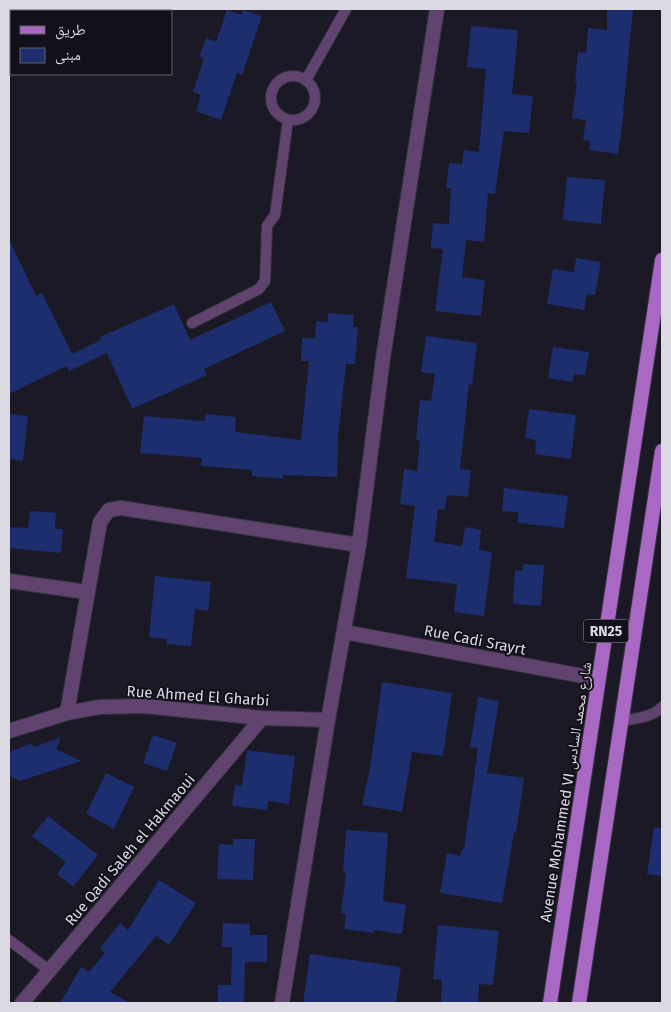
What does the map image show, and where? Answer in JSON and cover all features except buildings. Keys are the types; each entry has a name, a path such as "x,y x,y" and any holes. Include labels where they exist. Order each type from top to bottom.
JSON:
{"main road":[{"name":"Avenue Mohammed VI شارع محمد السادس","path":"550,1003 662,260"},
{"name":"RN25","path":"579,1003 662,451"}],"street":[{"path":"282,1003 328,720 359,545 383,358 437,9"},
{"path":"67,713 100,522 109,510 121,508 359,545"},
{"path":"9,581 87,592"},
{"name":"Rue Cadi Srayrt","path":"344,632 599,679"},
{"name":"Rue Ahmed El Gharbi","path":"9,731 67,713 99,707 144,706 262,718 328,720"},
{"name":"Rue Qadi Saleh el Hakmaoui","path":"22,1003 262,718"}],"lane":[{"path":"306,80 346,9"},
{"path":"291,77 306,80 314,93 313,107 309,114 303,118 288,120 281,117 275,111 271,97 273,89 284,79 291,77"},
{"path":"192,323 249,295 259,289 264,281 268,226 275,215 288,120"},
{"path":"622,721 647,716 658,712 662,707"},
{"path":"9,940 50,971"}]}
